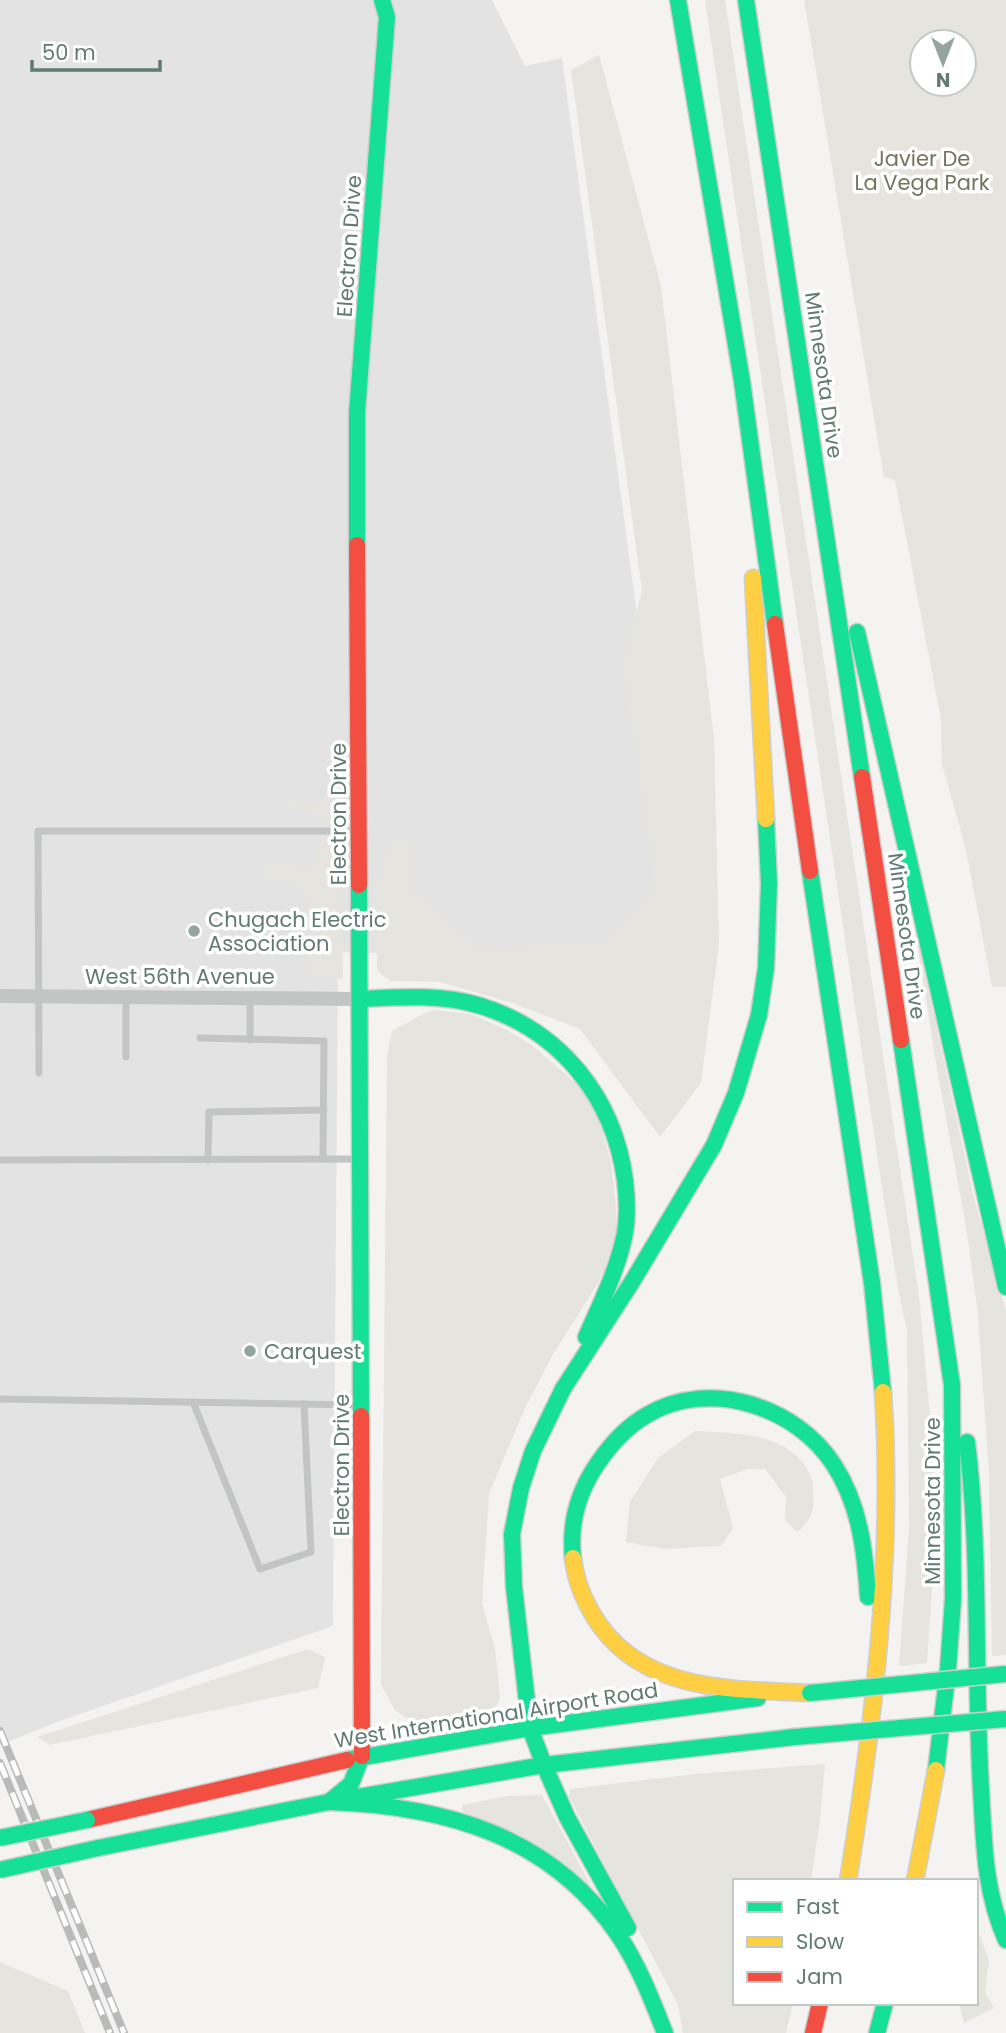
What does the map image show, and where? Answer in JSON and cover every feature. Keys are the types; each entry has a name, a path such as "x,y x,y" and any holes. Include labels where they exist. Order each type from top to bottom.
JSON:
{"main road":[{"name":"Electron Drive","path":"362,1756 357,413 387,17 382,0"},
{"path":"678,0 742,381 804,832 880,1350 885,1423 885,1521 866,1756 848,1879"},
{"name":"Minnesota Drive","path":"747,0 952,1385 955,1530 951,1622 937,1760 915,1879"},
{"path":"801,363 874,713 1006,1287"},
{"path":"563,1389 677,1210 714,1145 737,1093 759,1015 766,968 769,883 756,625 746,495 742,381"},
{"path":"360,999 442,998 481,1006 510,1016 557,1046 597,1091 619,1142 625,1171 626,1229 614,1275 533,1451 521,1488 512,1534 514,1587 530,1728 567,1817 634,1938 660,1994 670,2023 668,2033"},
{"path":"952,1385 966,1437 975,1496 979,1773 986,1877 991,1906 1006,1940"},
{"path":"810,1693 707,1685 670,1676 640,1664 599,1625 585,1601 576,1576 571,1549 572,1522 579,1494 594,1464 609,1443 649,1412 676,1402 702,1398 751,1402 774,1410 792,1421 809,1434 829,1456 843,1479 855,1508 861,1536 874,1675"},
{"name":"West International Airport Road","path":"0,1838 362,1756 530,1728 660,1709 1006,1674"},
{"path":"0,1870 329,1802 544,1765 795,1737 1006,1719"},
{"path":"329,1802 351,1784 362,1756"},
{"path":"329,1802 367,1802 447,1816 505,1836 547,1863 590,1900 611,1925 652,1998 668,2033"},
{"path":"813,2033 820,2005"},
{"path":"877,2033 884,2005"}],"street":[{"name":"West 56th Avenue","path":"0,996 360,999"}],"lane":[{"path":"39,1073 38,831 359,831"},
{"path":"125,1057 126,997"},
{"path":"250,998 250,1040"},
{"path":"200,1038 324,1041 323,1159"},
{"path":"208,1160 209,1112 324,1110"},
{"path":"0,1160 361,1159"},
{"path":"0,1399 362,1405"},
{"path":"193,1402 260,1569 312,1552 304,1404"}],"shaded area":[{"path":"0,0 492,0 525,66 562,58 674,889 619,951 475,955 338,952 333,1626 57,1722 0,1745"}],"green space":[{"path":"705,0 725,0 919,1296 933,1450 932,1588 927,1663 899,1666 909,1527 907,1331 881,1181"},
{"name":"Javier De La Vega Park","path":"804,0 1006,0 1006,987 992,987 966,850 942,764 941,719 895,480 884,477"},
{"path":"599,55 661,286 714,739 719,944 701,1083 660,1137 580,1029 512,1003 440,982 390,981 377,971 377,883 392,842 409,841 410,891 478,949 604,942 648,903 654,874 623,665 642,591 571,70"},
{"path":"322,797 346,797 344,820 318,819 315,811 288,808 287,802 317,803"},
{"path":"316,840 341,840 343,979 306,976 304,967 311,967 311,921 306,920 306,891 302,891 302,881 265,881 265,862 294,861 295,868 315,869"},
{"path":"914,923 974,1198 1006,1311 1006,1655 992,1656 989,1474 978,1314 966,1226"},
{"path":"436,1010 471,1014 505,1029 533,1046 577,1084 599,1118 611,1162 618,1243 598,1283 552,1356 525,1408 489,1494 482,1604 495,1648 500,1699 487,1720 418,1727 395,1710 381,1685 387,1055 392,1031"},
{"path":"695,1431 743,1434 775,1442 801,1460 810,1474 813,1487 813,1506 805,1525 797,1532 785,1520 786,1497 765,1469 747,1469 720,1479 733,1528 721,1546 663,1549 626,1542 630,1502 658,1458"},
{"path":"308,1649 325,1657 318,1688 50,1745 37,1737"},
{"path":"825,1764 811,1879 733,1879 733,2005 793,2005 786,2033 683,2033 678,2005 569,1797 570,1789 695,1774"},
{"path":"542,1795 591,1886 462,1811 462,1805 507,1796"},
{"path":"980,1935 989,1961 985,1992 994,2008 964,2023 960,2005 978,2005"},
{"path":"0,1962 68,1991 85,2033 0,2033"}],"railway":[{"path":"0,1731 124,2033"},
{"path":"0,1763 110,2033"}],"traffic: fast":[{"path":"357,545 357,413 387,17 382,0"},
{"path":"678,0 742,381 775,624"},
{"path":"746,0 862,777"},
{"path":"857,632 1006,1287"},
{"path":"563,1389 632,1282 714,1145 736,1093 759,1015 766,968 769,883 766,819"},
{"path":"810,871 872,1283 883,1392"},
{"path":"359,885 361,1416"},
{"path":"360,999 421,997 451,1000 481,1006 510,1017 559,1050 596,1096 619,1150 625,1180 627,1213 618,1260 586,1337"},
{"path":"901,1040 952,1385 953,1599 936,1770"},
{"path":"544,1765 530,1728 514,1587 512,1534 521,1488 533,1451 563,1389"},
{"path":"573,1558 572,1532 580,1496 598,1463 620,1436 639,1420 671,1404 697,1399 723,1399 750,1404 774,1413 818,1444 834,1465 850,1496 860,1529 868,1597"},
{"path":"967,1442 976,1572 984,1847 993,1903 1006,1940"},
{"path":"810,1693 1006,1674"},
{"path":"347,1760 530,1728 758,1698"},
{"path":"795,1737 1006,1719"},
{"path":"98,1848 329,1802 544,1765 795,1737"},
{"path":"329,1802 351,1784 362,1756"},
{"path":"544,1765 567,1817 628,1928"},
{"path":"329,1802 413,1810 492,1833 528,1850 561,1873 592,1901 619,1936 639,1971 665,2033"},
{"path":"0,1838 87,1820"},
{"path":"0,1870 98,1848"},
{"path":"877,2033 884,2005"}],"traffic: slow":[{"path":"753,578 766,819"},
{"path":"848,1879 866,1760 884,1576 886,1453 883,1392"},
{"path":"573,1558 579,1586 601,1627 621,1649 644,1665 669,1676 724,1688 810,1693"},
{"path":"915,1879 936,1770"}],"traffic: jam":[{"path":"357,545 359,885"},
{"path":"775,624 810,871"},
{"path":"862,777 901,1040"},
{"path":"361,1416 362,1756"},
{"path":"87,1820 347,1760"},
{"path":"813,2033 820,2005"}],"place":[{"name":"Chugach Electric Association","path":"194,931"},
{"name":"Carquest","path":"250,1351"}]}
